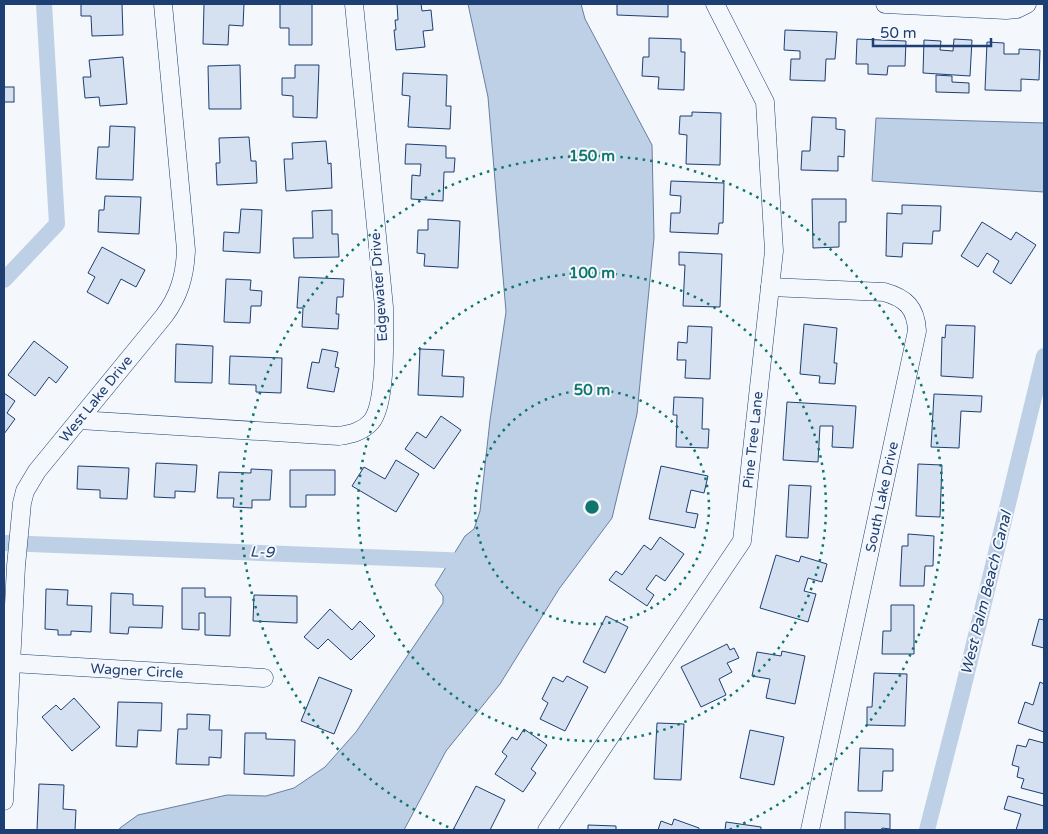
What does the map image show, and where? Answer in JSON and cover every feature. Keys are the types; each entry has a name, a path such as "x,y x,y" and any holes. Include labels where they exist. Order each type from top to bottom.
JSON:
{"street":[{"name":"West Lake Drive","path":"4,801 16,566 22,522 22,503 30,481 171,307 184,274 186,250 162,4"},
{"name":"Edgewater Drive","path":"79,420 339,436 362,430 371,422 377,412 380,400 384,342 384,306 354,4"},
{"name":"Pine Tree Lane","path":"547,830 742,541 774,251 766,102 715,4"},
{"path":"885,4 1006,10 1027,4"},
{"name":"South Lake Drive","path":"770,287 884,292 895,295 905,301 912,310 916,320 917,331 810,830"},
{"name":"Wagner Circle","path":"11,663 264,678"}],"water":[{"path":"468,4 581,4 585,19 652,145 654,238 637,414 612,518 559,589 500,684 446,751 404,830 119,830 138,815 227,795 266,796 294,788 325,767 356,732 443,603 443,596 435,585 465,536 474,529 480,511 490,420 506,312 488,97"},
{"path":"876,118 1044,123 1044,192 872,181"}],"building":[{"path":"81,4 122,4 123,35 92,36 91,16 81,16"},
{"path":"204,4 244,4 243,26 229,25 228,45 203,44"},
{"path":"280,4 312,4 312,45 289,45 289,28 280,28"},
{"path":"397,4 421,4 422,11 431,10 433,30 423,31 425,47 396,50 394,30 396,30 395,20 398,20"},
{"path":"617,4 668,4 668,17 617,15"},
{"path":"785,30 837,32 835,59 826,59 825,81 790,80 791,59 800,59 800,51 784,50"},
{"path":"649,38 681,39 681,52 685,52 684,90 658,89 659,77 642,76 643,57 649,57"},
{"path":"857,39 906,41 905,66 888,66 887,75 868,74 868,64 856,64"},
{"path":"954,39 972,40 970,76 923,73 924,40 941,41 940,50 953,51"},
{"path":"987,42 1004,43 1004,54 1019,54 1019,49 1040,50 1039,80 1021,79 1021,91 985,90"},
{"path":"123,57 127,104 100,106 99,97 85,98 83,77 91,77 89,60"},
{"path":"240,65 241,109 209,109 208,66"},
{"path":"295,65 319,65 317,118 293,117 293,96 282,95 282,78 295,78"},
{"path":"403,73 447,75 446,106 451,106 450,129 408,127 410,96 402,95"},
{"path":"936,75 952,76 952,82 969,83 969,93 936,92"},
{"path":"4,87 14,87 14,102 4,102"},
{"path":"692,112 721,113 720,165 686,164 687,135 679,134 680,116 692,116"},
{"path":"812,117 836,118 836,129 845,130 844,157 838,156 838,171 801,170 802,151 810,151"},
{"path":"110,126 135,127 133,180 96,179 98,147 109,147"},
{"path":"249,137 251,161 256,161 257,183 217,185 216,163 220,163 219,138"},
{"path":"326,141 328,164 331,163 332,188 286,191 284,159 293,159 292,143"},
{"path":"406,144 446,146 446,158 455,158 454,172 444,172 443,201 411,199 412,175 420,176 421,164 405,164"},
{"path":"671,181 724,183 723,223 719,223 718,234 670,232 671,213 680,213 681,196 670,195"},
{"path":"105,196 141,197 139,234 98,232 99,210 104,210"},
{"path":"812,199 846,199 846,222 839,222 839,247 813,248"},
{"path":"902,205 941,206 940,231 933,231 932,244 903,243 902,257 886,256 887,213 902,214"},
{"path":"241,209 262,210 260,253 223,251 224,232 239,233"},
{"path":"332,210 332,234 338,234 339,257 294,258 293,238 313,238 312,211"},
{"path":"428,219 460,221 458,268 424,266 425,254 417,253 418,230 428,230"},
{"path":"982,222 1011,240 1016,232 1036,245 1011,284 993,272 999,261 987,253 978,267 961,256"},
{"path":"102,247 145,270 136,287 121,279 108,304 87,292 95,277 88,273"},
{"path":"679,252 722,254 720,307 683,306 685,265 679,265"},
{"path":"299,277 344,279 343,297 337,297 336,314 339,314 338,329 302,327 303,308 297,308"},
{"path":"226,279 251,280 250,290 262,291 261,306 251,306 250,323 224,322"},
{"path":"804,324 837,328 834,363 837,363 835,384 819,383 820,376 800,374"},
{"path":"946,325 975,326 973,378 941,376 942,337 945,338"},
{"path":"688,326 712,327 710,379 685,378 686,360 677,360 678,342 687,343"},
{"path":"34,341 68,367 56,383 49,377 35,396 8,375"},
{"path":"176,344 213,346 212,383 175,382"},
{"path":"322,349 338,352 335,367 339,368 334,392 307,388 312,362 319,363"},
{"path":"420,349 444,350 442,376 464,377 463,397 418,395"},
{"path":"230,356 282,358 281,393 256,392 256,385 229,384"},
{"path":"4,393 15,401 7,413 15,419 4,434"},
{"path":"934,394 982,396 981,412 961,411 959,448 931,447"},
{"path":"674,397 703,398 702,429 709,429 708,448 676,447 677,415 673,415"},
{"path":"787,402 856,406 853,448 832,447 833,426 820,426 818,462 783,460"},
{"path":"441,416 461,430 434,469 405,449 417,432 426,438"},
{"path":"396,460 419,474 396,512 352,486 364,467 385,479"},
{"path":"156,463 197,465 195,492 175,491 175,498 154,497"},
{"path":"918,464 942,465 940,517 916,516"},
{"path":"78,466 129,468 127,499 100,498 100,490 77,489"},
{"path":"661,466 708,476 704,493 691,490 686,512 698,514 695,528 649,519"},
{"path":"251,469 272,470 270,500 252,500 252,508 233,507 234,498 217,498 219,472 251,473"},
{"path":"290,470 335,470 335,495 306,495 306,507 290,507"},
{"path":"789,485 811,486 808,538 786,537"},
{"path":"908,534 934,536 933,566 925,566 924,586 900,586 902,546 908,546"},
{"path":"660,537 684,554 665,581 656,575 646,589 654,595 647,606 609,580 616,571 622,575 644,545 651,550"},
{"path":"776,555 799,562 801,556 827,564 822,582 808,578 804,591 816,594 808,622 760,608"},
{"path":"182,588 205,588 205,597 231,597 230,636 205,635 205,613 199,613 199,630 182,629"},
{"path":"46,589 68,590 67,605 92,606 91,632 71,631 71,635 58,635 58,630 45,629"},
{"path":"111,593 133,594 133,605 163,606 162,628 129,627 128,634 110,633"},
{"path":"254,595 297,596 297,623 253,621"},
{"path":"891,605 914,605 914,654 882,654 883,631 891,631"},
{"path":"330,609 352,630 360,621 375,636 351,660 328,639 318,649 304,637"},
{"path":"606,616 628,627 605,673 583,662"},
{"path":"1039,619 1044,620 1044,648 1032,645"},
{"path":"727,644 730,650 734,648 739,658 727,663 732,672 719,679 726,695 701,707 681,667"},
{"path":"782,651 805,656 795,704 766,698 770,679 752,676 757,652 781,656"},
{"path":"874,673 907,674 905,726 867,725 867,707 872,707"},
{"path":"567,676 588,687 565,731 540,719 548,703 542,699 553,677 563,682"},
{"path":"319,677 352,690 334,734 301,721"},
{"path":"1040,682 1044,684 1044,732 1018,723 1025,702 1033,705"},
{"path":"74,698 100,727 72,751 42,717 56,705 61,710"},
{"path":"118,702 162,703 161,731 138,730 137,747 116,746"},
{"path":"187,714 210,715 209,730 222,730 221,758 209,757 209,765 176,764 178,729 187,729"},
{"path":"657,723 684,724 681,780 654,779"},
{"path":"524,729 547,745 531,769 536,773 523,792 495,774 507,756 502,752 512,737 517,740"},
{"path":"750,730 784,737 774,785 740,778"},
{"path":"245,733 266,733 266,739 295,740 294,776 244,774"},
{"path":"1029,739 1044,743 1044,794 1021,788 1024,779 1017,777 1019,767 1012,765 1017,745 1026,747"},
{"path":"860,748 893,749 893,771 883,771 882,791 858,791"},
{"path":"39,784 64,785 63,809 76,810 75,830 37,830"},
{"path":"476,786 505,800 490,830 453,830"},
{"path":"1008,796 1044,806 1044,830 1016,830 1021,814 1004,809"},
{"path":"845,812 890,814 890,829 845,830"},
{"path":"674,819 699,828 699,830 658,830 661,821 672,825"},
{"path":"726,822 761,827 761,830 725,830"},
{"path":"588,825 616,826 616,830 588,830"}],"waterway":[{"path":"4,280 57,224 44,4"},
{"name":"West Palm Beach Canal","path":"927,830 1044,356"},
{"name":"L-9","path":"4,543 471,561"}]}
